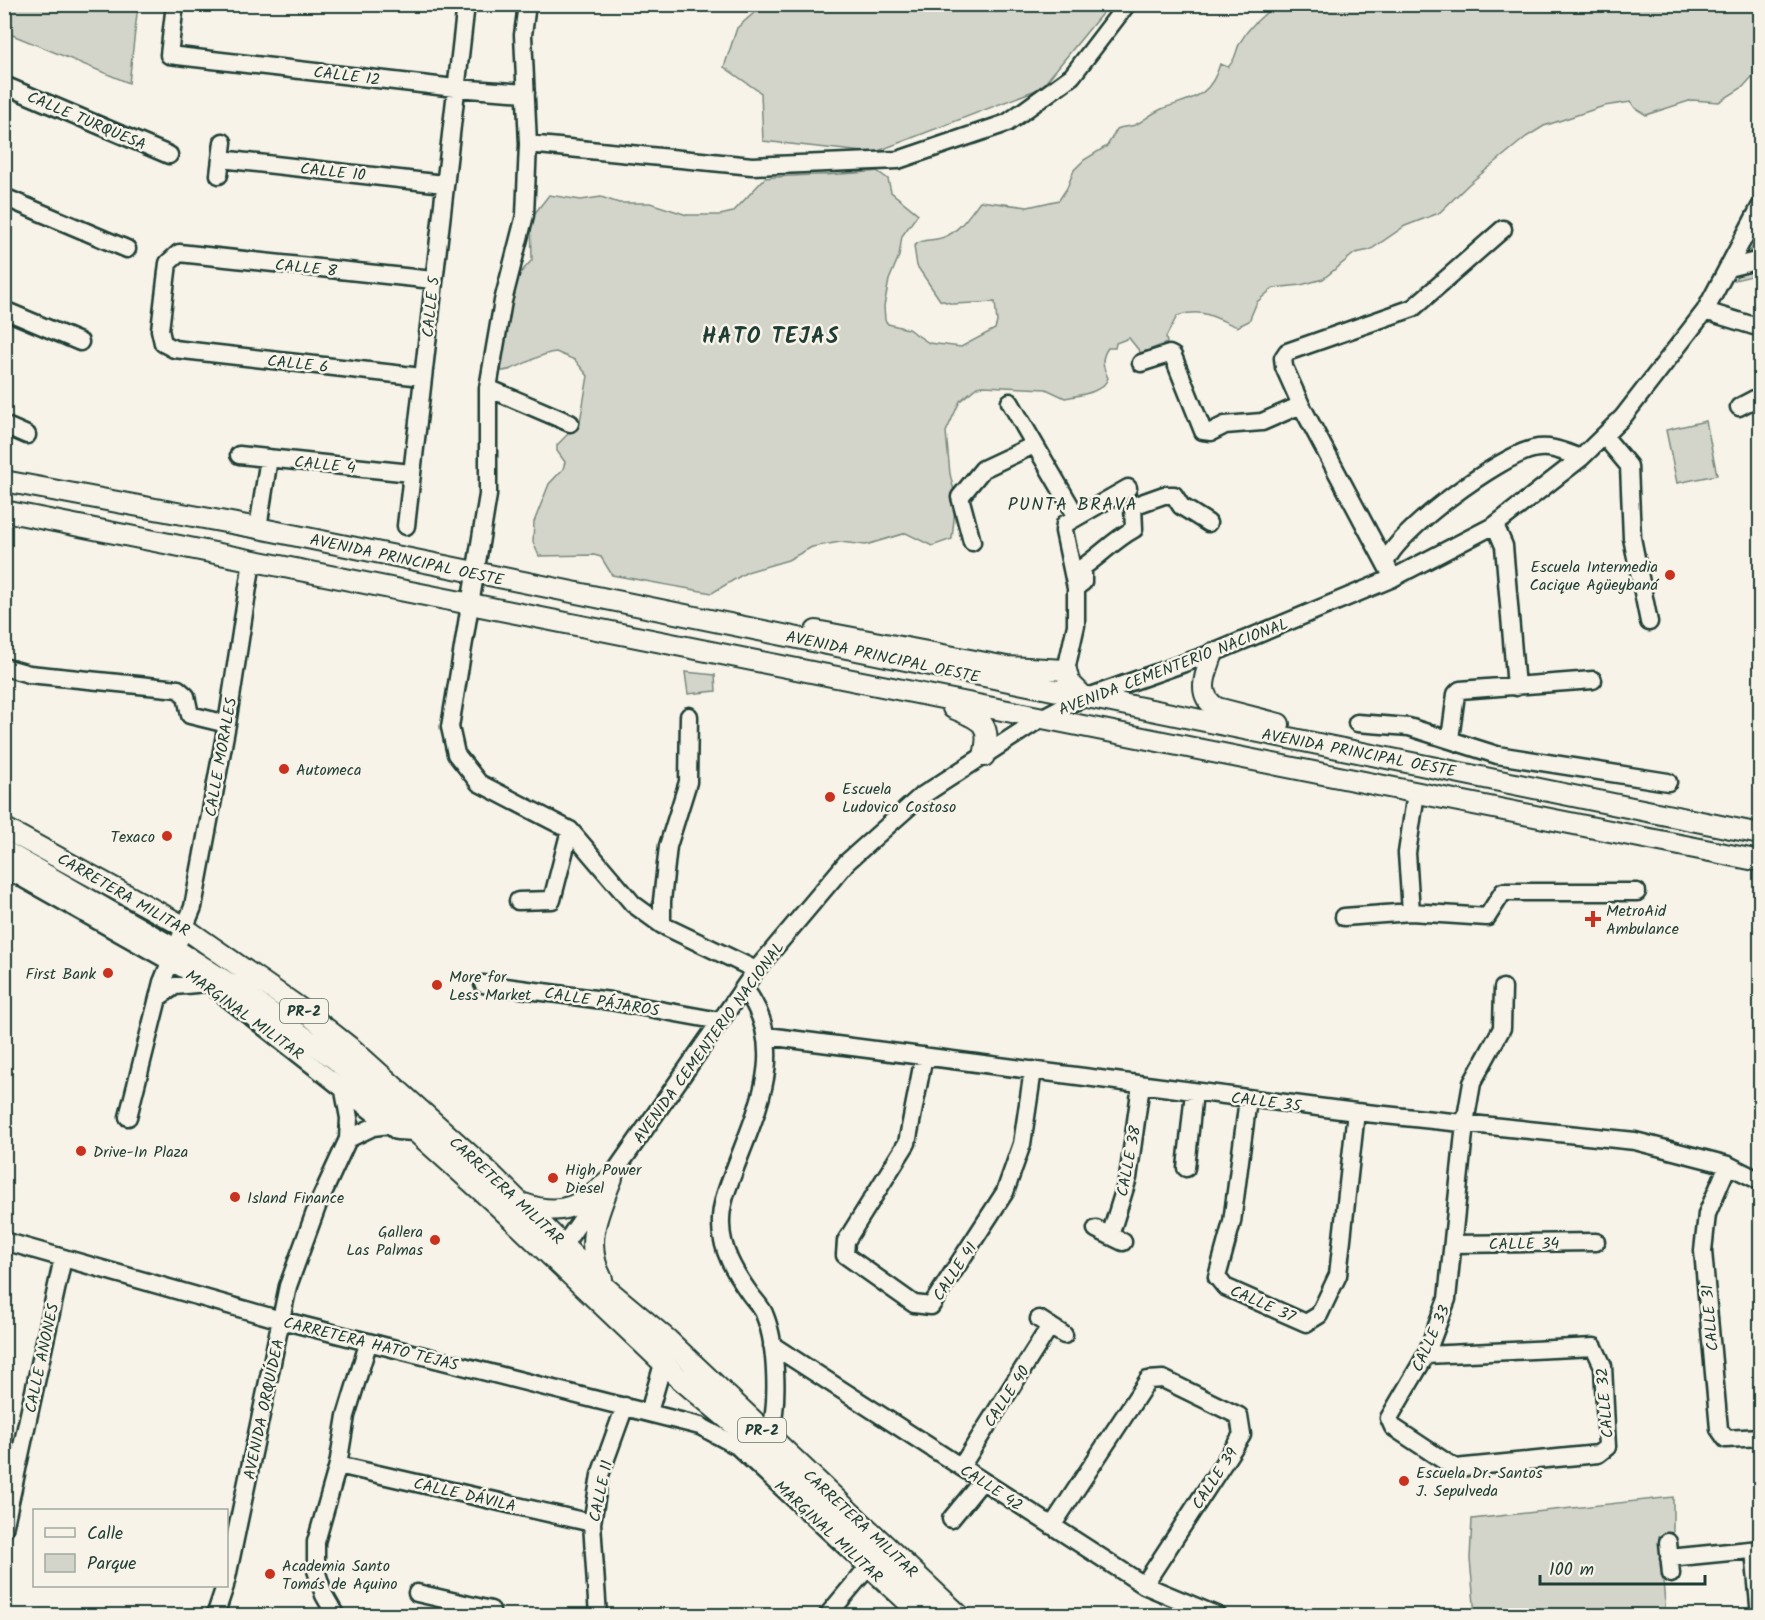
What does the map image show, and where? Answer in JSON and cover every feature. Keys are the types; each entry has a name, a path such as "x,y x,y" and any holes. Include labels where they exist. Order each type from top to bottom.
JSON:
{"main road":[{"name":"AVENIDA PRINCIPAL OESTE","path":"4,481 258,528 1761,834"},
{"name":"AVENIDA PRINCIPAL OESTE","path":"4,511 1761,861"},
{"path":"753,629 803,629 843,634 1007,667 1066,670 1069,682 1084,697"},
{"path":"1213,653 1203,691 1208,703 1217,708 1285,725 1304,740"},
{"path":"906,689 978,718 987,730 984,756"},
{"name":"CARRETERA MILITAR","path":"4,828 28,839 184,928 306,1012 352,1049 522,1204 559,1253 663,1364 736,1426 938,1616"},
{"name":"CARRETERA MILITAR","path":"4,851 173,955 239,990 336,1060 415,1132 559,1253 607,1289 668,1340 960,1616"},
{"path":"522,1204 542,1211 561,1210 583,1202 612,1178"},
{"path":"607,1289 596,1267 591,1241 594,1222 612,1178"}],"street":[{"name":"CALLE 12","path":"175,4 169,55 455,88 525,93"},
{"name":"CALLE 5","path":"406,526 466,4"},
{"path":"527,4 523,34 528,144 525,215 503,300 488,388 488,495 450,727 456,754 479,783 570,830 633,904 662,925 756,970"},
{"path":"528,144 752,166 898,160 1007,123 1072,76 1127,4"},
{"name":"CALLE TURQUESA","path":"4,85 169,155"},
{"name":"CALLE 10","path":"223,142 220,167 444,184"},
{"path":"4,197 127,249"},
{"name":"AVENIDA CEMENTERIO NACIONAL","path":"559,1253 756,970 847,862 920,797 1042,717 1084,697 1213,653 1390,570 1495,525 1581,458 1623,417 1705,311 1761,207"},
{"path":"1390,570 1301,405 1284,367 1283,358 1287,352 1413,308 1503,229"},
{"name":"CALLE 8","path":"174,350 163,343 160,330 168,263 180,253 433,280"},
{"path":"1728,268 1761,260"},
{"path":"4,310 80,342"},
{"path":"1705,311 1754,326 1761,325"},
{"name":"CALLE 6","path":"174,350 422,377"},
{"path":"1141,363 1169,354 1173,356 1203,431 1211,432 1225,425 1262,422 1301,405"},
{"path":"488,388 570,423"},
{"path":"1739,407 1761,396"},
{"path":"1010,402 1077,517"},
{"path":"4,425 27,435"},
{"path":"1604,436 1629,466 1632,538 1649,622"},
{"path":"972,542 960,497 983,469 1034,444"},
{"path":"1390,570 1395,546 1462,489 1509,457 1550,447 1581,458"},
{"name":"CALLE 4","path":"239,455 411,473"},
{"path":"258,528 269,458"},
{"path":"1066,670 1076,626 1076,588 1064,531 1065,524 1128,488"},
{"path":"1076,588 1083,582 1083,567 1106,552 1113,541 1134,529 1133,506 1164,495 1174,495 1181,506 1208,523"},
{"path":"1495,525 1504,546 1516,687"},
{"name":"CALLE MORALES","path":"128,1117 159,997 193,907 227,724 252,561"},
{"path":"4,667 29,674 178,689 186,696 190,715 227,724"},
{"path":"1450,739 1456,694 1460,690 1593,680"},
{"path":"662,925 666,853 672,826 688,782 689,716"},
{"path":"1357,723 1409,727 1497,755 1668,782"},
{"path":"1494,778 1497,755"},
{"path":"1411,912 1407,853 1416,793"},
{"path":"518,901 552,900 570,830"},
{"name":"MARGINAL MILITAR","path":"4,868 173,955 397,1131 415,1132"},
{"path":"1344,917 1411,912 1487,918 1503,892 1637,892"},
{"path":"159,997 176,986 208,983"},
{"name":"CALLE PÁJAROS","path":"483,984 610,1001 720,1021"},
{"path":"744,988 758,1006 767,1036 763,1096 725,1194 721,1224 731,1267 765,1315 772,1345 775,1419 769,1437"},
{"name":"CALLE 33","path":"1433,1453 1393,1427 1389,1418 1426,1355 1447,1299 1465,1123 1472,1083 1502,1028 1503,988"},
{"name":"CALLE 35","path":"767,1036 1248,1099 1635,1141 1728,1165 1761,1181"},
{"name":"CALLE 41","path":"924,1056 907,1143 846,1241 845,1255 914,1304 932,1306 1005,1192 1022,1144 1033,1070"},
{"name":"CALLE 38","path":"1110,1236 1128,1178 1141,1085"},
{"path":"344,1091 349,1119 348,1139 373,1127 389,1125"},
{"path":"1186,1168 1194,1092"},
{"name":"CALLE 37","path":"1248,1099 1232,1222 1217,1276 1225,1287 1306,1323 1319,1315 1338,1275 1356,1112"},
{"name":"AVENIDA ORQUÍDEA","path":"228,1574 288,1286 318,1203 348,1139"},
{"name":"CALLE 31","path":"1728,1165 1707,1214 1703,1251 1719,1429 1726,1439 1761,1437"},
{"name":"CARRETERA HATO TEJAS","path":"4,1241 368,1344 700,1426 737,1446"},
{"name":"CALLE 34","path":"1453,1244 1596,1242"},
{"name":"CALLE ANONES","path":"4,1529 63,1258"},
{"name":"CALLE 40","path":"961,1467 1051,1327"},
{"path":"336,1616 324,1595 316,1570 316,1542 338,1466 346,1416 368,1344"},
{"name":"CALLE 42","path":"772,1345 1144,1585 1218,1616"},
{"name":"CALLE 32","path":"1426,1355 1594,1347 1603,1366 1607,1447 1598,1454 1455,1468 1433,1453"},
{"path":"649,1412 663,1364"},
{"name":"CALLE 39","path":"1052,1526 1148,1380 1163,1379 1239,1416 1242,1435 1144,1585"},
{"name":"CALLE 11","path":"598,1616 592,1523 600,1475 625,1406"},
{"name":"MARGINAL MILITAR","path":"737,1446 920,1616"},
{"name":"CALLE DÁVILA","path":"338,1466 592,1523"},
{"path":"951,1519 982,1481"},
{"path":"1669,1558 1757,1550 1760,1616"},
{"path":"827,1616 868,1567"},
{"name":"AVENIDA ORQUÍDEA","path":"215,1616 225,1587"},
{"path":"417,1593 457,1609 491,1610"}],"green space":[{"path":"764,4 1109,5 1041,88 873,153 763,141 761,93 724,67 737,28"},
{"path":"4,5 138,5 129,83 5,32"},
{"path":"1275,5 1760,5 1760,68 1743,87 1719,102 1692,100 1646,115 1635,108 1631,102 1604,106 1544,126 1526,137 1469,184 1439,213 1405,226 1370,250 1355,253 1323,279 1301,285 1273,288 1257,302 1249,321 1237,327 1201,313 1186,314 1177,316 1166,337 1167,343 1141,353 1129,338 1116,343 1115,348 1108,348 1103,359 1108,378 1096,390 1065,398 1046,389 977,387 960,401 946,432 950,474 956,499 952,539 932,546 906,533 866,545 840,542 812,547 788,560 747,572 712,593 612,575 601,557 594,555 539,556 533,542 534,522 549,484 563,469 565,462 557,451 557,445 580,422 588,376 575,360 556,352 542,355 509,370 502,371 499,366 514,280 532,260 531,218 549,195 581,200 601,197 619,203 650,203 687,215 720,215 733,212 765,178 877,171 888,179 891,192 918,214 902,236 899,256 889,280 884,306 885,320 888,324 908,329 929,343 961,347 995,329 997,322 995,302 953,304 940,300 917,266 914,246 922,241 951,234 980,201 1028,207 1059,200 1074,170 1084,160 1107,146 1117,129 1135,125 1160,110 1191,99 1205,90 1211,84 1220,64 1228,67 1231,64 1248,30"},
{"path":"1760,232 1760,274 1735,280"},
{"path":"1706,421 1717,475 1677,483 1666,430"},
{"path":"685,672 715,675 716,691 688,694"},
{"path":"1673,1497 1673,1535 1659,1536 1666,1615 1475,1615 1470,1559 1472,1519"}],"place":[{"name":"Escuela Intermedia Cacique Agüeybaná","path":"1670,575"},
{"name":"Automeca","path":"284,769"},
{"name":"Escuela Ludovico Costoso","path":"830,797"},
{"name":"Texaco","path":"167,836"},
{"name":"MetroAid Ambulance","path":"1593,919"},
{"name":"First Bank","path":"108,973"},
{"name":"More for Less Market","path":"437,985"},
{"name":"Drive-In Plaza","path":"81,1151"},
{"name":"High Power Diesel","path":"553,1178"},
{"name":"Island Finance","path":"235,1197"},
{"name":"Gallera Las Palmas","path":"435,1240"},
{"name":"Escuela Dr. Santos J. Sepulveda","path":"1404,1481"},
{"name":"Academia Santo Tomás de Aquino","path":"270,1574"}],"district":[{"name":"HATO TEJAS","path":"771,335"},
{"name":"PUNTA BRAVA","path":"1073,504"}]}
